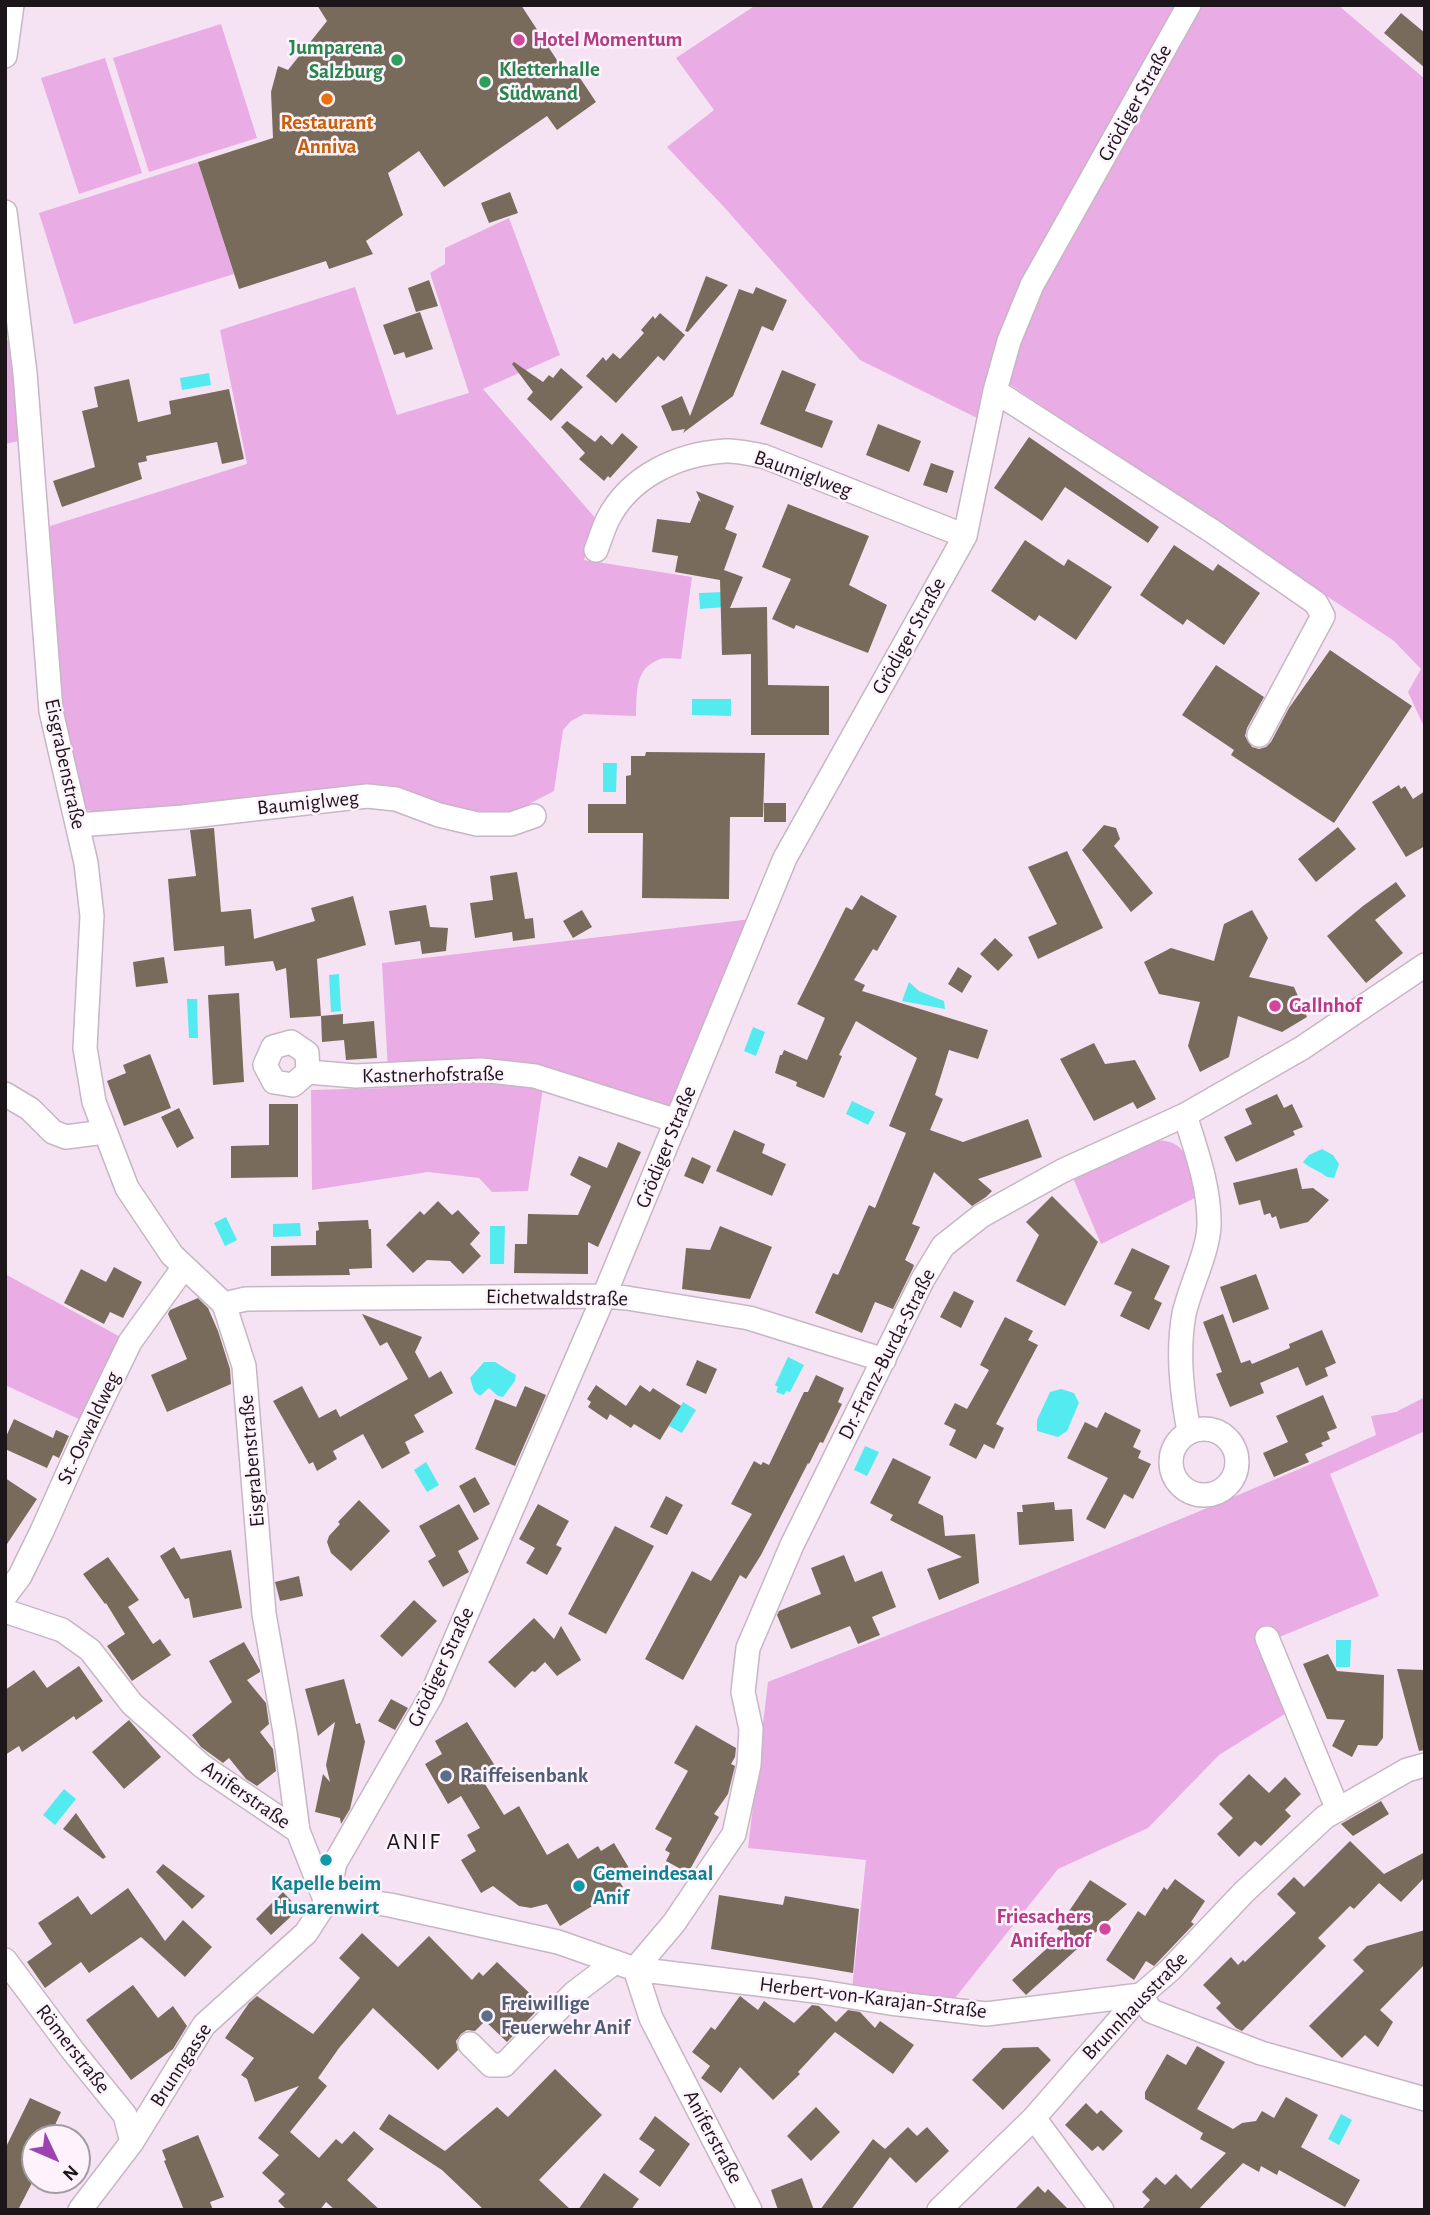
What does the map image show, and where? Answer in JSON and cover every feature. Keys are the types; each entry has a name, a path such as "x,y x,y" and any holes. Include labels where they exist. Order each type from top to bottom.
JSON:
{"street":[{"path":"5,56 12,5"},
{"name":"Grödiger Straße","path":"326,1902 335,1863 431,1696 604,1296 785,858 965,536 995,391 1009,341 1032,285 1189,5"},
{"name":"Eisgrabenstraße","path":"5,212 51,711 86,863 92,916 85,1048 93,1102 127,1188 172,1255 224,1304 244,1366 264,1614 285,1732 298,1831"},
{"path":"995,391 1201,524 1316,603 1324,616 1259,735"},
{"name":"Baumiglweg","path":"596,550 608,519 642,478 683,457 727,450 763,456 965,536"},
{"name":"Baumiglweg","path":"78,825 183,817 367,796 396,799 439,815 477,824 511,824 534,816"},
{"name":"Dr.-Franz-Burda-Straße","path":"625,1966 674,1923 734,1834 749,1765 751,1729 743,1692 748,1648 792,1545 923,1279 943,1245 981,1216 1062,1171 1185,1115 1302,1048 1425,965"},
{"name":"Kastnerhofstraße","path":"308,1072 356,1076 481,1070 535,1076 677,1121"},
{"path":"5,1094 30,1108 53,1132 66,1137 104,1132"},
{"path":"1185,1115 1200,1162 1209,1227 1181,1335 1180,1353 1189,1432"},
{"name":"St.-Oswaldweg","path":"5,1596 20,1576 130,1342 184,1267"},
{"name":"Eichetwaldstraße","path":"224,1304 246,1299 604,1296 749,1318 884,1360"},
{"name":"Aniferstraße","path":"5,1611 62,1630 90,1650 132,1704 202,1766 298,1831 326,1902"},
{"path":"1267,1638 1338,1810"},
{"name":"Brunnhausstraße","path":"939,2210 1034,2118 1141,1995 1170,1969 1244,1892 1325,1817 1407,1770 1425,1765"},
{"path":"326,1902 351,1899 390,1905 558,1942 625,1966"},
{"name":"Brunngasse","path":"80,2210 132,2142 204,2025 306,1933 326,1902"},
{"name":"Römerstraße","path":"5,1960 125,2115 132,2142"},
{"path":"470,2044 491,2065 504,2065 574,1993 625,1966"},
{"name":"Aniferstraße","path":"625,1966 750,2210"},
{"name":"Herbert-von-Karajan-Straße","path":"625,1966 986,2014 1141,1995"},
{"path":"1141,1995 1151,2011 1261,2053 1425,2099"},
{"path":"1034,2118 1102,2210"}],"shaded area":[{"path":"756,5 1179,5 979,419 860,360 667,147 714,110 676,58"},
{"path":"1200,5 1338,5 1425,79 1425,729 1408,692 1421,669 1394,641 1009,384 1022,341 1043,288"},
{"path":"221,24 257,138 149,172 113,58"},
{"path":"105,58 142,173 79,194 41,78"},
{"path":"198,162 234,274 74,324 39,213"},
{"path":"509,218 560,355 483,389 597,520 584,560 692,577 681,659 660,659 645,670 638,684 636,716 584,714 571,721 563,730 554,791 508,815 475,815 382,789 103,815 87,810 74,780 59,716 52,650 48,551 50,526 247,464 220,330 355,287 397,415 469,393 430,273 445,264 445,248"},
{"path":"5,338 11,343 23,440 5,444"},
{"path":"751,919 674,1109 543,1087 528,1191 492,1192 479,1178 428,1172 312,1190 311,1090 387,1088 382,963"},
{"path":"1148,1141 1165,1141 1180,1148 1189,1163 1197,1197 1101,1244 1073,1178"},
{"path":"5,1274 126,1340 81,1420 5,1385"},
{"path":"1425,1397 1425,1431 1330,1474 1379,1596 1260,1645 1288,1712 1219,1755 1148,1828 1058,1869 951,2003 852,1989 866,1860 748,1848 768,1682 1074,1562 1301,1468 1376,1435 1371,1416 1396,1412"}],"water":[{"path":"209,373 211,385 182,390 180,378"},
{"path":"724,592 725,607 700,609 699,593"},
{"path":"692,699 731,699 731,716 692,715"},
{"path":"603,763 617,763 616,792 603,792"},
{"path":"339,974 341,1011 331,1012 329,975"},
{"path":"909,982 919,991 944,1001 945,1009 902,1001"},
{"path":"187,999 197,999 198,1038 189,1038"},
{"path":"753,1027 765,1032 756,1056 744,1051"},
{"path":"852,1101 875,1112 868,1125 846,1114"},
{"path":"1322,1149 1333,1155 1339,1164 1334,1178 1327,1177 1303,1162 1309,1155"},
{"path":"226,1217 237,1240 225,1246 214,1223"},
{"path":"300,1223 301,1236 273,1237 273,1224"},
{"path":"490,1226 505,1226 504,1264 490,1264"},
{"path":"788,1357 804,1365 790,1392 786,1391 784,1395 776,1392 778,1387 775,1385"},
{"path":"484,1362 495,1362 516,1375 515,1381 503,1397 489,1388 480,1396 474,1391 470,1378"},
{"path":"1061,1389 1074,1393 1079,1403 1067,1431 1058,1437 1037,1431 1037,1420 1050,1392"},
{"path":"683,1402 696,1410 682,1433 669,1426"},
{"path":"865,1446 879,1452 867,1476 854,1470"},
{"path":"426,1462 439,1485 427,1492 414,1470"},
{"path":"1336,1640 1351,1640 1350,1667 1336,1667"},
{"path":"64,1789 76,1799 55,1825 43,1815"},
{"path":"1341,2114 1352,2120 1339,2145 1328,2139"}],"building":[{"path":"317,5 521,5 566,74 574,69 596,102 557,130 547,116 444,187 419,151 388,173 403,215 366,241 373,254 329,269 326,261 239,289 198,162 273,138 271,92 278,66 288,70 327,21"},
{"path":"1401,13 1425,33 1425,68 1384,33"},
{"path":"510,192 518,213 489,223 481,203"},
{"path":"706,276 728,285 688,332 685,331"},
{"path":"429,280 438,306 416,312 408,288"},
{"path":"756,287 787,300 773,331 762,326 733,396 683,433 685,429 672,431 661,406 682,396 690,416 739,289 753,294"},
{"path":"420,312 433,349 406,358 404,352 394,355 383,325"},
{"path":"660,313 685,335 664,361 658,356 616,403 586,376 603,357 606,361 613,353 620,359 644,333 641,330 653,316 655,319"},
{"path":"514,362 543,382 549,375 553,378 561,368 583,387 551,421 527,399 533,392 512,364"},
{"path":"782,370 816,384 805,411 833,421 822,448 760,424"},
{"path":"129,379 138,422 171,414 169,401 229,389 244,459 222,464 217,442 146,456 147,461 138,463 142,479 62,507 53,481 95,467 82,411 98,407 94,387"},
{"path":"567,421 595,442 601,435 612,445 622,433 638,447 610,478 608,476 604,481 579,459 585,453 561,427"},
{"path":"878,424 921,441 909,472 866,455"},
{"path":"1029,437 1159,527 1148,543 1065,487 1042,521 994,488"},
{"path":"931,463 954,471 947,493 923,485"},
{"path":"696,491 734,506 725,529 737,534 724,570 743,577 730,608 767,607 768,685 829,686 829,735 751,735 751,654 722,655 720,580 675,572 678,556 652,552 657,519 690,523 699,500 701,502"},
{"path":"788,504 869,536 849,585 887,605 868,653 796,625 794,629 772,619 791,579 762,567"},
{"path":"1025,540 1064,566 1068,559 1112,587 1076,640 1039,615 1035,621 991,591"},
{"path":"1174,545 1213,571 1218,564 1260,593 1224,645 1187,619 1183,625 1140,595"},
{"path":"1330,650 1412,706 1334,823 1231,755 1234,750 1182,715 1216,665 1264,697 1245,736 1252,747 1266,747 1289,708"},
{"path":"646,752 765,753 763,817 730,817 729,899 642,898 643,833 588,833 588,804 626,804 626,776 631,775 631,756 645,756"},
{"path":"1399,785 1401,789 1405,786 1413,799 1425,791 1425,846 1406,857 1372,802"},
{"path":"764,803 786,803 786,822 764,822"},
{"path":"1104,825 1116,828 1120,839 1114,846 1153,893 1131,912 1082,850"},
{"path":"1338,827 1356,849 1316,882 1298,859"},
{"path":"214,828 221,912 251,909 254,939 315,921 311,908 353,896 366,945 317,959 321,1016 290,1018 286,968 276,971 273,961 225,966 224,946 174,951 168,879 196,876 190,830"},
{"path":"1067,851 1103,928 1038,959 1028,937 1057,924 1028,867"},
{"path":"517,872 525,919 533,918 535,938 513,941 512,932 475,938 470,903 493,900 490,876"},
{"path":"1396,882 1406,896 1375,920 1403,953 1366,983 1327,936"},
{"path":"861,895 897,916 877,951 873,949 854,980 865,985 862,991 988,1030 978,1059 949,1050 935,1095 943,1099 930,1130 963,1142 1028,1119 1042,1157 978,1179 992,1191 972,1206 934,1172 912,1224 920,1227 905,1260 914,1265 913,1268 893,1309 875,1302 862,1333 815,1313 833,1273 838,1275 869,1205 875,1208 906,1133 889,1126 917,1058 856,1021 839,1055 842,1056 824,1098 775,1073 784,1050 807,1060 825,1018 797,1004 846,907 852,910"},
{"path":"426,905 430,927 448,928 446,951 422,954 420,941 395,945 389,911"},
{"path":"582,910 592,927 573,938 563,921"},
{"path":"1252,910 1268,938 1249,977 1294,987 1307,1017 1282,1032 1238,1016 1229,1057 1200,1072 1188,1046 1200,1002 1159,994 1144,962 1171,948 1214,961 1224,924"},
{"path":"995,938 1013,955 998,971 980,954"},
{"path":"164,957 168,983 136,987 133,962"},
{"path":"958,967 972,976 962,993 948,984"},
{"path":"239,993 244,1082 213,1085 208,995"},
{"path":"343,1014 343,1024 374,1021 377,1058 346,1060 344,1040 322,1042 321,1016"},
{"path":"1094,1043 1105,1064 1135,1060 1156,1099 1137,1109 1133,1102 1094,1121 1060,1059"},
{"path":"150,1054 171,1108 124,1126 107,1081 126,1073 123,1065"},
{"path":"1277,1094 1284,1108 1292,1104 1303,1127 1293,1131 1295,1135 1236,1162 1224,1137 1252,1124 1245,1109"},
{"path":"269,1104 298,1104 298,1177 231,1178 231,1146 269,1145"},
{"path":"179,1108 194,1138 177,1148 161,1117"},
{"path":"734,1130 765,1144 762,1153 786,1164 772,1196 716,1171"},
{"path":"618,1142 641,1152 598,1247 588,1242 588,1274 514,1273 515,1244 527,1244 528,1214 578,1215 591,1186 570,1175 579,1156 607,1168"},
{"path":"692,1157 711,1166 703,1184 684,1176"},
{"path":"1297,1168 1302,1189 1313,1188 1329,1200 1308,1222 1280,1229 1276,1216 1272,1218 1270,1213 1264,1215 1260,1200 1239,1205 1233,1183"},
{"path":"1052,1196 1098,1242 1065,1306 1016,1281 1039,1235 1026,1222"},
{"path":"438,1201 452,1215 458,1210 480,1233 470,1244 481,1256 463,1274 450,1261 427,1260 413,1273 386,1245 420,1211 424,1215"},
{"path":"368,1220 371,1229 372,1268 349,1269 350,1275 271,1276 271,1246 316,1245 318,1222"},
{"path":"720,1226 772,1247 750,1299 682,1289 686,1248 710,1250"},
{"path":"1132,1248 1170,1266 1154,1299 1162,1303 1149,1330 1120,1316 1132,1292 1114,1284"},
{"path":"114,1267 142,1282 123,1318 110,1312 104,1324 64,1303 81,1269 106,1282"},
{"path":"1256,1274 1269,1309 1233,1323 1220,1287"},
{"path":"954,1291 974,1301 961,1328 940,1317"},
{"path":"198,1298 208,1308 218,1331 230,1369 231,1384 167,1412 151,1375 187,1359 168,1314 170,1310"},
{"path":"362,1314 422,1337 415,1352 429,1378 441,1371 453,1393 414,1415 424,1432 405,1442 410,1453 382,1469 363,1434 333,1451 337,1459 317,1471 313,1462 309,1464 273,1401 302,1386 319,1418 336,1409 340,1417 408,1379 387,1342 380,1346"},
{"path":"1223,1314 1241,1363 1250,1360 1252,1364 1290,1348 1289,1344 1322,1330 1336,1363 1325,1368 1328,1376 1306,1386 1298,1367 1260,1383 1264,1393 1230,1407 1216,1374 1222,1372 1203,1322"},
{"path":"1005,1317 1033,1331 1028,1340 1038,1345 996,1424 1004,1428 994,1449 984,1444 976,1459 949,1445 956,1430 944,1424 955,1403 967,1409 989,1370 980,1365"},
{"path":"697,1360 717,1369 706,1394 686,1385"},
{"path":"816,1375 844,1388 838,1402 842,1404 761,1555 746,1579 740,1575 683,1680 645,1659 692,1571 711,1581 752,1514 731,1504 754,1461 769,1465 804,1392 808,1392"},
{"path":"596,1385 626,1406 640,1385 650,1392 653,1388 681,1406 660,1440 634,1424 631,1428 610,1414 607,1420 588,1407 591,1402 587,1399"},
{"path":"525,1386 546,1395 515,1466 475,1449 495,1399 516,1407"},
{"path":"1323,1395 1337,1428 1327,1432 1330,1439 1321,1443 1323,1446 1305,1454 1309,1462 1274,1477 1263,1453 1288,1442 1276,1416"},
{"path":"1105,1412 1141,1430 1133,1447 1141,1451 1138,1458 1151,1464 1133,1499 1124,1494 1105,1529 1086,1519 1108,1478 1067,1458 1085,1422 1097,1428"},
{"path":"14,1419 53,1438 56,1430 69,1436 59,1458 53,1455 47,1468 5,1449 5,1439"},
{"path":"893,1458 931,1477 918,1503 943,1516 945,1536 975,1534 979,1583 939,1600 927,1569 962,1557 890,1520 893,1515 870,1503"},
{"path":"475,1477 490,1504 474,1513 459,1486"},
{"path":"5,1478 37,1499 5,1547"},
{"path":"666,1496 683,1505 667,1535 650,1527"},
{"path":"359,1500 390,1531 351,1571 331,1553 327,1542 340,1524 338,1522"},
{"path":"1054,1502 1055,1510 1072,1509 1074,1541 1019,1545 1017,1512 1023,1512 1022,1505"},
{"path":"459,1504 479,1539 458,1551 469,1572 443,1587 428,1561 436,1556 419,1526"},
{"path":"538,1504 569,1521 556,1545 562,1548 547,1575 526,1563 535,1548 519,1539"},
{"path":"615,1526 654,1546 606,1634 568,1614"},
{"path":"174,1547 182,1561 181,1559 231,1550 242,1608 193,1618 189,1598 185,1599 160,1556"},
{"path":"844,1555 855,1582 882,1571 896,1607 872,1617 880,1635 858,1644 850,1626 791,1649 777,1615 779,1611 821,1594 811,1568"},
{"path":"108,1557 139,1600 128,1607 153,1644 160,1639 171,1655 132,1681 107,1646 125,1634 106,1603 83,1574"},
{"path":"299,1576 303,1596 280,1601 275,1582"},
{"path":"414,1600 437,1621 402,1657 380,1636"},
{"path":"534,1618 554,1639 561,1626 581,1660 557,1676 545,1662 515,1688 488,1662"},
{"path":"244,1642 260,1670 247,1680 266,1703 269,1724 260,1732 273,1749 276,1771 257,1786 246,1779 229,1758 223,1763 201,1747 192,1735 232,1702 209,1661"},
{"path":"1328,1654 1337,1671 1384,1675 1383,1738 1377,1746 1358,1745 1352,1757 1332,1746 1345,1720 1327,1719 1303,1664"},
{"path":"79,1666 103,1701 76,1720 74,1716 22,1752 19,1746 5,1755 5,1690 34,1670 47,1688"},
{"path":"1397,1669 1425,1670 1425,1750 1419,1751"},
{"path":"344,1679 356,1724 360,1723 365,1742 350,1809 341,1824 340,1818 315,1812 323,1774 330,1782 326,1765 335,1722 318,1736 305,1689"},
{"path":"391,1699 408,1708 395,1730 378,1721"},
{"path":"129,1720 161,1757 124,1789 92,1752"},
{"path":"467,1722 501,1775 485,1784 504,1815 519,1806 547,1855 568,1843 578,1859 598,1846 601,1851 614,1843 629,1868 616,1876 623,1887 560,1926 547,1904 531,1908 519,1906 493,1886 481,1893 461,1860 476,1851 467,1835 480,1828 461,1796 448,1804 425,1764 442,1754 435,1741"},
{"path":"696,1725 736,1748 731,1764 735,1766 728,1794 714,1814 719,1817 688,1873 666,1861 670,1853 665,1850 672,1838 655,1829 688,1771 674,1763"},
{"path":"1249,1774 1269,1793 1285,1777 1301,1794 1285,1810 1291,1816 1261,1846 1255,1841 1239,1857 1217,1834 1233,1818 1219,1804"},
{"path":"1381,1801 1389,1814 1353,1836 1341,1824"},
{"path":"76,1813 106,1857 103,1859 63,1829"},
{"path":"1350,1841 1384,1874 1425,1852 1425,1877 1401,1902 1379,1883 1354,1909 1350,1906 1318,1938 1326,1946 1242,2031 1236,2028 1216,2008 1221,2003 1203,1985 1231,1957 1238,1965 1243,1960 1245,1962 1296,1913 1277,1894 1294,1877 1304,1887"},
{"path":"163,1864 205,1896 192,1909 156,1872"},
{"path":"1175,1879 1205,1901 1191,1922 1194,1924 1154,1966 1146,1961 1134,1980 1106,1960 1138,1911 1145,1916 1164,1887 1167,1890"},
{"path":"1090,1880 1127,1904 1026,1995 1012,1980 1064,1933 1057,1929"},
{"path":"128,1888 165,1941 183,1920 212,1947 185,1977 141,1937 89,1973 81,1962 45,1988 27,1962 52,1944 38,1923 78,1896 91,1915"},
{"path":"283,1892 299,1909 271,1935 256,1919"},
{"path":"719,1895 783,1905 785,1896 859,1909 853,1973 711,1949"},
{"path":"1425,1930 1425,1964 1380,2010 1393,2022 1378,2047 1365,2035 1342,2058 1309,2026 1364,1971 1353,1960 1367,1946"},
{"path":"362,1933 398,1967 429,1936 472,1980 479,1972 483,1976 497,1962 542,2005 507,2042 485,2021 475,2031 467,2030 456,2041 458,2050 438,2070 373,2008 318,2078 327,2086 290,2132 319,2158 336,2139 342,2144 354,2131 374,2149 347,2180 380,2210 335,2210 326,2202 320,2210 287,2210 278,2201 285,2194 262,2173 279,2155 258,2138 299,2086 255,2102 247,2079 241,2075 254,2058 225,2038 249,2003 257,1996 313,2034 360,1978 339,1958"},
{"path":"133,1985 158,2018 173,2006 187,2026 173,2049 131,2080 86,2020"},
{"path":"740,1996 758,2010 764,2001 794,2023 812,2005 819,2006 836,2022 848,2010 860,2012 875,2028 880,2021 914,2045 893,2074 835,2032 798,2072 800,2074 773,2100 740,2067 721,2093 701,2078 710,2066 692,2052 711,2027 715,2030"},
{"path":"1197,2046 1225,2062 1197,2109 1233,2129 1242,2123 1256,2121 1262,2111 1274,2118 1286,2097 1318,2115 1301,2147 1360,2180 1345,2207 1279,2170 1277,2175 1261,2166 1259,2172 1243,2163 1198,2210 1141,2210 1150,2200 1142,2192 1156,2177 1165,2185 1176,2174 1191,2189 1226,2153 1200,2139 1203,2133 1145,2099 1145,2092 1167,2054 1186,2065"},
{"path":"1038,2047 1051,2060 1003,2110 972,2080 1003,2048"},
{"path":"555,2069 602,2115 539,2180 571,2210 484,2210 442,2170 379,2129 389,2114 445,2151 497,2107 508,2117"},
{"path":"30,2098 61,2112 55,2124 21,2124 21,2194 26,2194 18,2210 5,2210 5,2149"},
{"path":"1086,2103 1097,2114 1101,2110 1123,2131 1103,2151 1098,2146 1092,2151 1065,2125"},
{"path":"816,2107 840,2132 811,2161 787,2136"},
{"path":"655,2116 690,2144 660,2187 639,2172 655,2150 639,2139"},
{"path":"908,2127 917,2136 927,2127 949,2151 916,2183 890,2157 851,2210 820,2210 873,2139 885,2149"},
{"path":"198,2135 224,2197 210,2202 213,2210 184,2210 164,2161 166,2160 162,2150"},
{"path":"604,2173 639,2199 631,2210 578,2210"},
{"path":"802,2178 814,2210 778,2210 771,2190"},
{"path":"1038,2186 1045,2193 1048,2189 1069,2210 1014,2210"}],"place":[{"name":"Hotel Momentum","path":"519,40"},
{"name":"Jumparena Salzburg","path":"397,60"},
{"name":"Kletterhalle Südwand","path":"485,82"},
{"name":"Restaurant Anniva","path":"327,99"},
{"name":"Gallnhof","path":"1275,1006"},
{"name":"Raiffeisenbank","path":"446,1776"},
{"name":"Kapelle beim Husarenwirt","path":"326,1860"},
{"name":"Gemeindesaal Anif","path":"579,1886"},
{"name":"Friesachers Aniferhof","path":"1105,1929"},
{"name":"Freiwillige Feuerwehr Anif","path":"487,2016"}],"district":[{"name":"ANIF","path":"414,1842"}]}
